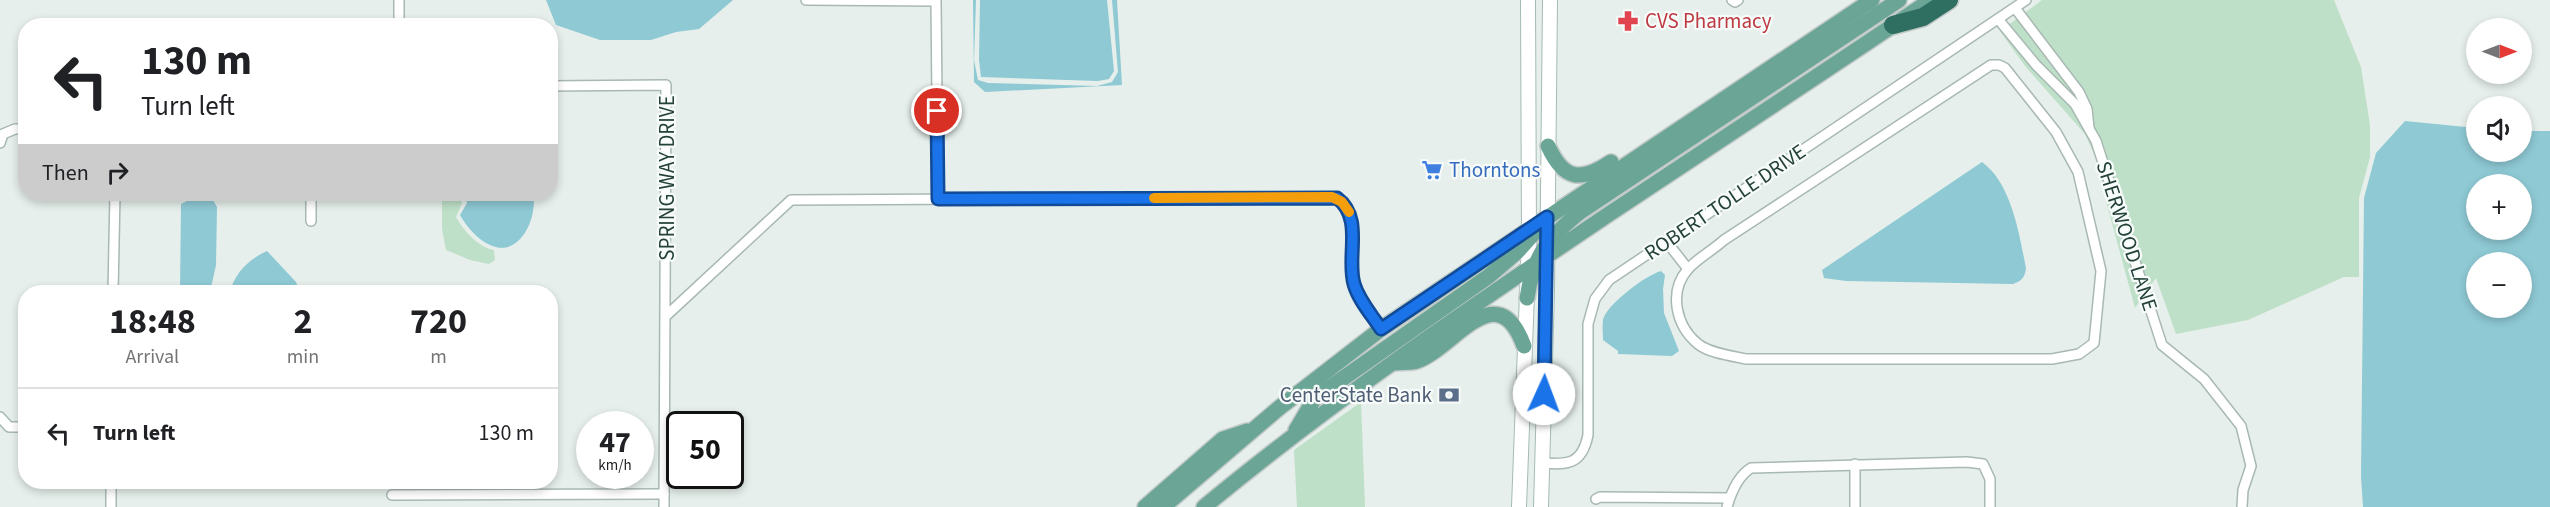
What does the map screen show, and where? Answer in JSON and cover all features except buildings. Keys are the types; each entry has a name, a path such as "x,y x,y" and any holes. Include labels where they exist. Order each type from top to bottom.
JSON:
{"highway":[{"path":"1893,25 1923,17 1949,0"}],"main road":[{"path":"1519,507 1524,346 1531,266 1528,0"},
{"path":"1541,507 1548,248 1550,0"},
{"path":"1292,436 1315,398 1489,276 1547,217 1872,0"},
{"path":"1204,507 1292,436 1390,364 1531,266 1548,248 1564,225 1590,206 1899,0"},
{"path":"1548,248 1931,0"},
{"path":"1548,146 1553,157 1569,173 1589,175 1785,46 1822,33"},
{"path":"1163,507 1255,428 1381,329 1529,235"},
{"path":"1390,364 1417,361 1478,319 1494,314 1513,323 1524,346"},
{"path":"1145,507 1223,439 1255,428"},
{"path":"1179,507 1198,489 1216,461"}],"street":[{"path":"399,0 399,18"},
{"path":"806,0 936,1 938,199"},
{"path":"1732,0 1735,2 1738,0"},
{"name":"ROBERT TOLLE DRIVE","path":"1542,463 1572,462 1582,454 1586,447 1588,435 1588,324 1599,291 1609,280 2026,0"},
{"name":"SHERWOOD LANE","path":"2015,8 2079,92 2087,109 2089,128"},
{"name":"SHERWOOD LANE","path":"1998,19 2036,65 2069,97 2096,141 2162,345 2204,378 2241,426 2251,466 2243,490 2242,507"},
{"path":"2000,64 2056,132 2078,172 2101,271 2094,343 2079,354 2052,359 1746,359 1699,345 1684,329 1676,311 1677,290 1680,280 1688,269 1724,240 1953,89 1991,65 2000,64"},
{"name":"SPRING WAY DRIVE","path":"558,86 666,85 667,315"},
{"path":"0,143 3,134 18,129"},
{"path":"664,507 667,315 791,200 1332,197 1342,202 1350,216 1351,272 1354,286 1381,329"},
{"path":"113,285 115,201"},
{"path":"311,201 311,220"},
{"path":"1666,241 1688,269"},
{"path":"0,417 9,427 18,427"},
{"path":"1855,464 1855,507"},
{"path":"1596,499 1600,497 1728,502 1744,472 1751,468 1855,464 1983,464 1990,479 1990,507"},
{"path":"111,489 111,507"},
{"path":"393,495 664,494"}],"green space":[{"path":"2042,0 2334,0 2361,67 2370,125 2370,157 2359,198 2359,277 2344,277 2248,320 2176,334 2156,278 2135,308 2098,163 2085,134 2025,66 2000,31"},
{"path":"442,201 462,201 456,217 472,238 488,249 494,250 495,260 489,264 470,260 446,250 442,229"},
{"path":"1361,402 1365,507 1297,507 1294,450"}],"water":[{"path":"546,0 733,0 699,29 676,32 651,40 600,40 558,26 558,18 553,18"},
{"path":"973,0 976,0 974,60 978,80 988,83 1097,86 1112,82 1118,72 1112,0 1117,0 1122,85 985,92 974,82"},
{"path":"980,0 1107,0 1114,71 1109,79 1098,81 981,77"},
{"path":"2405,121 2466,127 2466,162 2532,162 2532,131 2550,131 2550,507 2363,507 2361,477 2364,198 2376,153"},
{"path":"1982,162 2001,183 2013,210 2026,268 2024,277 2020,280 2013,284 1846,281 1824,278 1822,270"},
{"path":"187,201 214,201 217,207 216,265 212,285 180,285 181,204"},
{"path":"466,201 534,201 534,203 530,224 525,233 510,246 501,248 481,240 466,224 460,215"},
{"path":"267,251 297,285 232,285 243,268 254,258"},
{"path":"1661,271 1665,275 1664,313 1679,351 1672,356 1618,354 1618,351 1603,340 1603,320 1606,314 1628,291"}],"slow traffic":[{"path":"1154,198 1332,197 1342,202 1349,212"}],"place":[{"name":"CVS Pharmacy","path":"1628,21"},
{"name":"Thorntons","path":"1432,170"},
{"name":"CenterState Bank","path":"1449,395"}],"route":[{"path":"937,111 938,199 1337,198 1348,210 1350,216 1351,272 1356,292 1381,329 1547,217 1544,394"}]}
